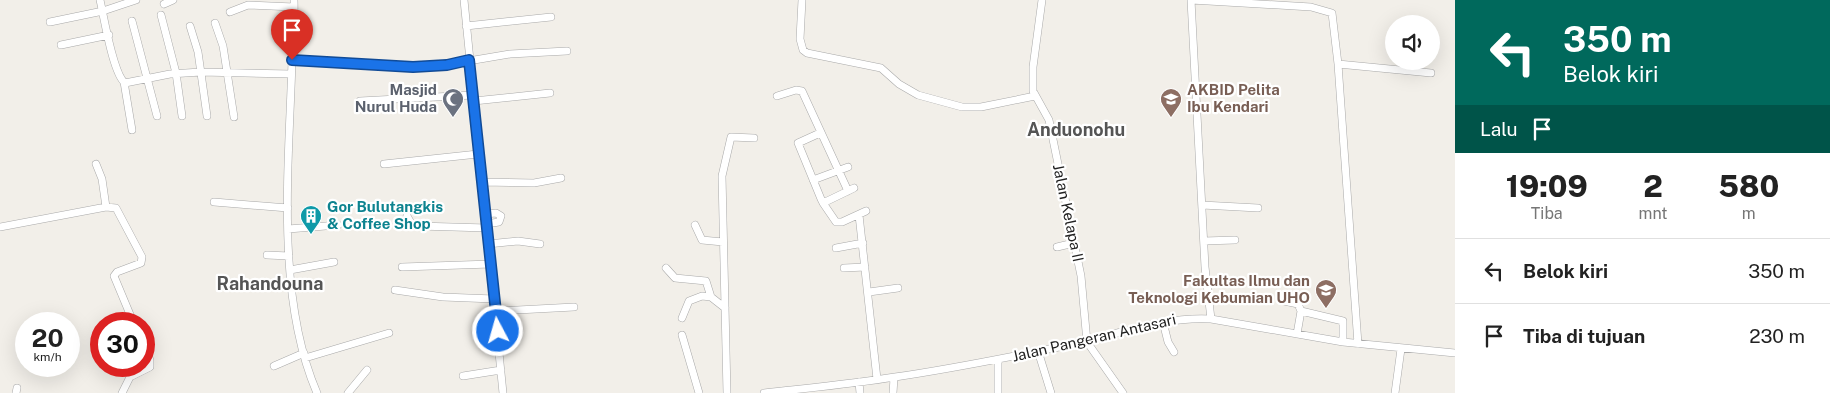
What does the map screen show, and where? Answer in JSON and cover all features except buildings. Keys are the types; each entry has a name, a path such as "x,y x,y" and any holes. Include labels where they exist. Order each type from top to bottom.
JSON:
{"street":[{"path":"100,0 120,79 124,82 132,130"},
{"path":"50,22 103,11 136,0"},
{"path":"164,4 173,0"},
{"path":"464,0 478,154 496,311 502,393"},
{"path":"802,0 800,38 803,50 808,53 881,68 899,84 918,96 954,106 976,108 1034,96"},
{"name":"Jalan Kelapa II","path":"1042,0 1032,67 1032,86 1034,96 1049,120 1081,276 1087,342"},
{"path":"1211,319 1194,90 1191,0 1330,11 1333,15 1338,64 1358,344"},
{"path":"230,12 248,5 294,4 288,208 289,256 304,355 317,393"},
{"path":"161,14 176,74 182,116"},
{"path":"466,26 551,17"},
{"path":"132,20 157,116"},
{"path":"215,23 228,72 234,117"},
{"path":"190,26 201,72 207,116"},
{"path":"61,45 109,35"},
{"path":"292,60 413,67 447,65 510,54 567,51"},
{"path":"1338,64 1431,73"},
{"path":"124,82 201,72 291,74"},
{"path":"778,96 801,90 838,171 851,190 823,202"},
{"path":"360,101 473,98 550,93"},
{"path":"820,132 798,144 823,202 835,222 842,222 863,213 863,243 877,380"},
{"path":"726,393 723,242 725,209 722,176 731,139 736,136 754,138"},
{"path":"384,164 478,154"},
{"path":"96,164 102,179 106,207"},
{"path":"813,180 848,167"},
{"path":"482,182 534,183 561,178"},
{"path":"214,202 288,208"},
{"path":"1202,205 1258,208"},
{"path":"0,227 112,206 119,211 142,257 141,263 117,272 114,276 129,312"},
{"path":"407,216 411,223 418,226 487,226 499,222 501,216 496,213 485,214"},
{"path":"288,229 338,225"},
{"path":"695,225 702,240 723,242"},
{"path":"1204,241 1235,240"},
{"path":"488,244 518,241 540,244"},
{"path":"836,248 863,243"},
{"path":"1057,248 1074,244"},
{"path":"267,255 289,256"},
{"path":"290,270 334,262"},
{"path":"402,267 491,264"},
{"path":"844,268 866,267"},
{"path":"666,268 675,278 706,281 711,297"},
{"path":"869,292 898,288"},
{"path":"395,290 442,297 494,299"},
{"path":"682,318 689,301 702,296 711,297 725,308"},
{"path":"1284,301 1298,304 1301,312 1297,334"},
{"path":"496,311 574,306"},
{"path":"1301,312 1343,321 1343,342"},
{"name":"Jalan Pangeran Antasari","path":"764,393 894,378 998,360 1087,342 1163,322 1186,318 1211,319 1358,344 1455,353"},
{"path":"1163,322 1168,342 1174,352"},
{"path":"274,366 304,355 389,333"},
{"path":"682,335 699,393"},
{"path":"1087,342 1123,393"},
{"path":"1395,393 1401,349"},
{"path":"1038,352 1051,393"},
{"path":"998,360 998,393"},
{"path":"348,393 368,370"},
{"path":"463,376 501,370"},
{"path":"122,393 130,377"},
{"path":"893,393 894,378"},
{"path":"859,382 860,393"}],"place":[{"name":"Masjid Nurul Huda","path":"453,118"},
{"name":"AKBID Pelita Ibu Kendari","path":"1171,118"},
{"name":"Gor Bulutangkis & Coffee Shop","path":"311,235"},
{"name":"Fakultas Ilmu dan Teknologi Kebumian UHO","path":"1326,309"}],"district":[{"name":"Anduonohu","path":"1076,130"},
{"name":"Rahandouna","path":"270,284"}],"route":[{"path":"292,60 364,62 398,66 433,67 469,60 498,331"}]}
